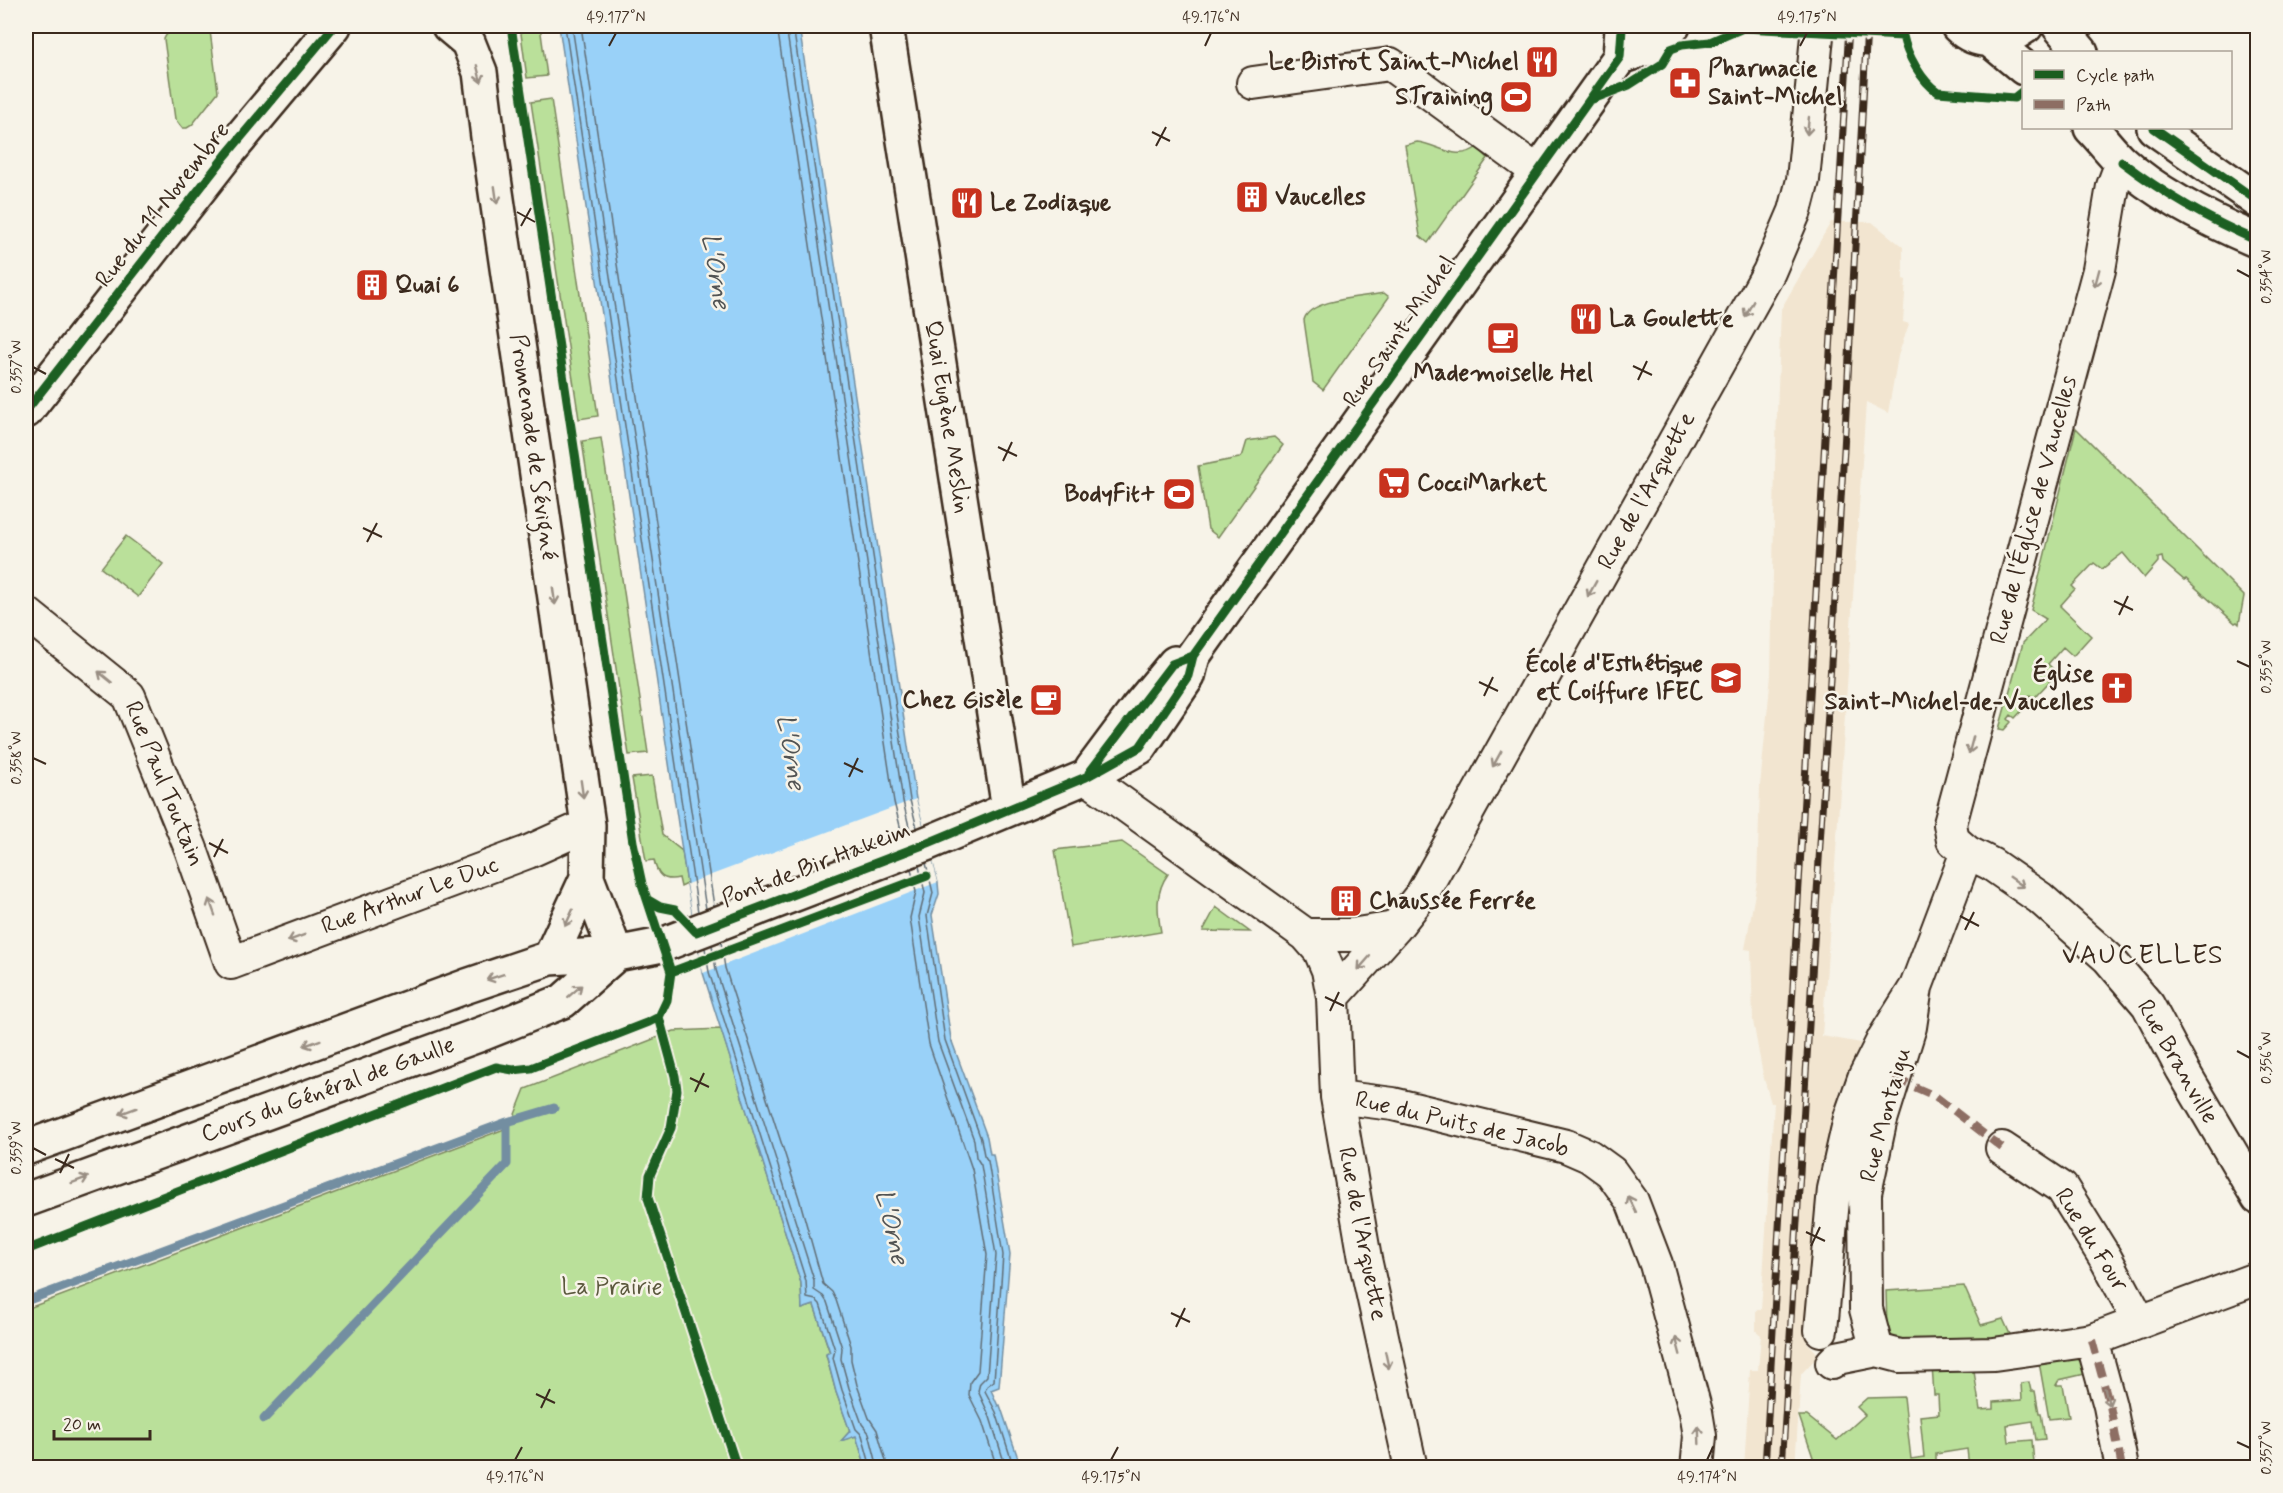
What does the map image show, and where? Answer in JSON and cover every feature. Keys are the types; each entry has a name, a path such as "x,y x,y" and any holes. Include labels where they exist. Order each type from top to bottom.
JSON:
{"main road":[{"name":"Rue du 11 Novembre","path":"26,411 226,155 334,26"},
{"name":"Promenade de Sévigné","path":"449,26 468,42 480,72 588,825 587,878 550,958"},
{"name":"Quai Eugène Meslin","path":"886,26 1009,809"},
{"name":"Rue Saint-Michel","path":"1086,777 1172,664 1193,656 1538,172 1622,41 1644,49 1673,26"},
{"path":"1958,26 1976,37 1989,39 2003,39 2026,26"},
{"path":"2059,26 2080,51"},
{"path":"1989,39 2022,66"},
{"path":"2092,129 2122,162 2149,183 2180,203 2258,241"},
{"path":"2155,129 2258,201"},
{"path":"1009,809 1086,777"},
{"name":"Pont de Bir Hakeim","path":"625,953 662,945 928,843 1009,809"},
{"name":"Promenade de Sévigné","path":"587,878 625,953"},
{"name":"Cours du Général de Gaulle","path":"26,1148 467,986 550,958 625,953"},
{"name":"Cours du Général de Gaulle","path":"26,1200 473,1037 563,1001 625,953"}],"street":[{"name":"Rue de l'Arquette","path":"1333,997 1422,894 1769,272 1795,211 1803,180 1818,26"},
{"path":"1253,83 1390,64 1538,172"},
{"name":"Rue de l'Église de Vaucelles","path":"1967,852 1953,840 1950,824 2099,270 2114,186 2122,162"},
{"name":"Rue Paul Toutain","path":"26,613 129,696 190,849 231,963"},
{"name":"Rue de l'Arquette","path":"1086,777 1306,935 1320,951 1328,970 1333,997 1336,1097 1365,1259 1411,1467"},
{"name":"Rue Arthur Le Duc","path":"231,963 528,852 588,825"},
{"name":"Rue Montaigu","path":"1821,1330 1834,1189 1850,1118 1869,1068 1884,1038 1916,987 1967,852"},
{"name":"Rue Branville","path":"1967,852 1991,864 2040,898 2108,958 2148,1005 2182,1069 2258,1198"},
{"path":"1306,935 1351,935 1395,928"},
{"name":"Rue Montaigu","path":"1877,1350 1866,1309 1865,1193 1880,1123 1910,1027 1916,987"},
{"name":"Rue du Puits de Jacob","path":"1336,1097 1393,1104 1566,1146 1589,1156 1611,1172 1632,1201 1658,1275 1696,1412 1700,1436 1697,1467"},
{"name":"Rue du Four","path":"2002,1148 2062,1188 2106,1258 2140,1322"},
{"path":"1832,1363 1838,1358 1877,1350 1900,1356 1994,1354 2092,1340 2258,1278"},
{"path":"2092,1340 2110,1406 2122,1467"}],"shaded area":[{"path":"1831,222 1872,222 1903,247 1903,279 1906,280 1903,322 1909,324 1898,356 1888,413 1866,402 1822,1036 1861,1043 1840,1090 1826,1149 1806,1300 1810,1301 1807,1342 1819,1355 1801,1374 1795,1467 1744,1468 1750,1370 1758,1370 1761,1335 1756,1331 1756,1310 1761,1310 1774,1103 1771,1103 1763,1075 1753,1021 1751,950 1745,949 1757,882 1760,786 1771,675 1781,309"}],"green space":[{"path":"206,26 210,31 218,92 192,125 182,128 175,119 164,39 170,31 175,29"},
{"path":"520,26 540,26 547,76 527,78"},
{"path":"551,99 598,416 579,419 531,102"},
{"path":"1417,142 1455,153 1470,151 1477,147 1488,158 1428,243 1420,236 1405,145"},
{"path":"1384,293 1389,297 1323,390 1313,382 1304,320 1308,313 1326,303"},
{"path":"2076,428 2244,596 2239,624 2163,562 2162,557 2158,558 2158,562 2144,578 2123,553 2102,569 2094,563 2072,586 2075,589 2060,606 2091,636 2073,656 2063,647 2048,664 2057,673 2054,677 2050,674 2047,677 2050,681 2034,698 2030,695 2027,699 2030,702 2015,718 2011,715 2008,719 2011,722 2004,730 1999,729 2023,643 2046,619 2031,610"},
{"path":"1274,437 1283,445 1218,537 1208,529 1198,466 1239,458 1243,454 1247,441"},
{"path":"601,438 648,753 629,755 582,441"},
{"path":"126,536 163,564 138,597 101,568"},
{"path":"652,776 662,835 682,851 687,884 681,887 679,878 665,878 657,870 654,860 646,861 632,778"},
{"path":"1122,842 1168,874 1161,888 1158,902 1161,932 1071,947 1055,850"},
{"path":"1216,907 1250,932 1203,931"},
{"name":"La Prairie","path":"721,1029 801,1283 802,1309 814,1305 830,1353 826,1355 850,1431 842,1440 856,1436 866,1467 26,1468 26,1309 510,1127 525,1089 674,1031"},
{"path":"1964,1286 1981,1325 2003,1319 2014,1343 1902,1346 1887,1331 1886,1291"},
{"path":"2076,1356 2089,1373 2059,1380 2056,1385 2063,1385 2069,1417 2049,1419 2039,1362"},
{"path":"1973,1365 1980,1410 1994,1409 1994,1402 2022,1400 2021,1383 2029,1382 2031,1391 2035,1391 2045,1439 2036,1440 2033,1421 2007,1425 2009,1442 2032,1440 2034,1464 2048,1462 2049,1467 1969,1467 1967,1449 1936,1454 1936,1467 1816,1466 1799,1416 1807,1416 1837,1440 1865,1415 1857,1407 1867,1398 1904,1397 1911,1459 1924,1457 1920,1416 1939,1414 1938,1395 1934,1395 1932,1366"}],"water":[{"name":"L'Orne","path":"559,26 799,26 916,799 938,883 939,894 932,915 951,1039 987,1137 990,1154 993,1154 1010,1254 999,1387 991,1390 998,1406 1000,1405 1021,1467 866,1467 856,1436 841,1441 850,1431 826,1354 830,1352 814,1305 802,1309 801,1283 703,973 687,884"}],"pier":[{"path":"916,799 938,882 703,973 687,884"}],"waterway":[{"path":"26,1301 507,1122 554,1108"},
{"path":"264,1419 507,1164 507,1122"}],"railway":[{"path":"1765,1468 1849,26"},
{"path":"1782,1468 1844,450 1867,26"}],"marked path":[{"path":"1894,1078 1935,1096 2002,1148"},
{"path":"2092,1340 2110,1406 2122,1468"}],"cycle path":[{"path":"26,411 226,155 334,26"},
{"path":"26,1250 496,1067 513,1070 531,1068 649,1022 659,1017 667,1000 671,972 642,884 633,842 511,26"},
{"path":"648,900 660,907 675,910 696,932 928,843 1086,777 1140,747 1188,676 1193,656 1620,57 1624,26"},
{"path":"1590,100 1629,85 1662,64 1671,49 1682,45 1710,42 1743,28 1903,36 1916,67 1926,82 1938,92 2014,98 2022,92"},
{"path":"2155,129 2258,201"},
{"path":"2122,162 2187,206 2258,241"},
{"path":"1089,773 1172,664 1193,656"},
{"path":"671,972 927,876"},
{"path":"659,1017 677,1090 671,1128 650,1175 648,1198 737,1468"}],"place":[{"name":"Le Bistrot Saint-Michel","path":"1542,62"},
{"name":"Pharmacie Saint-Michel","path":"1685,83"},
{"name":"STraining","path":"1516,97"},
{"name":"Vaucelles","path":"1252,197"},
{"name":"Le Zodiaque","path":"967,203"},
{"name":"Quai 6","path":"372,285"},
{"name":"La Goulette","path":"1586,319"},
{"name":"Mademoiselle Hel","path":"1503,338"},
{"name":"CocciMarket","path":"1394,483"},
{"name":"BodyFit+","path":"1179,494"},
{"name":"École d'Esthétique et Coiffure IFEC","path":"1726,678"},
{"name":"Église Saint-Michel-de-Vaucelles","path":"2117,688"},
{"name":"Chez Gisèle","path":"1046,700"},
{"name":"Chaussée Ferrée","path":"1346,901"}],"district":[{"name":"VAUCELLES","path":"2143,955"}]}
